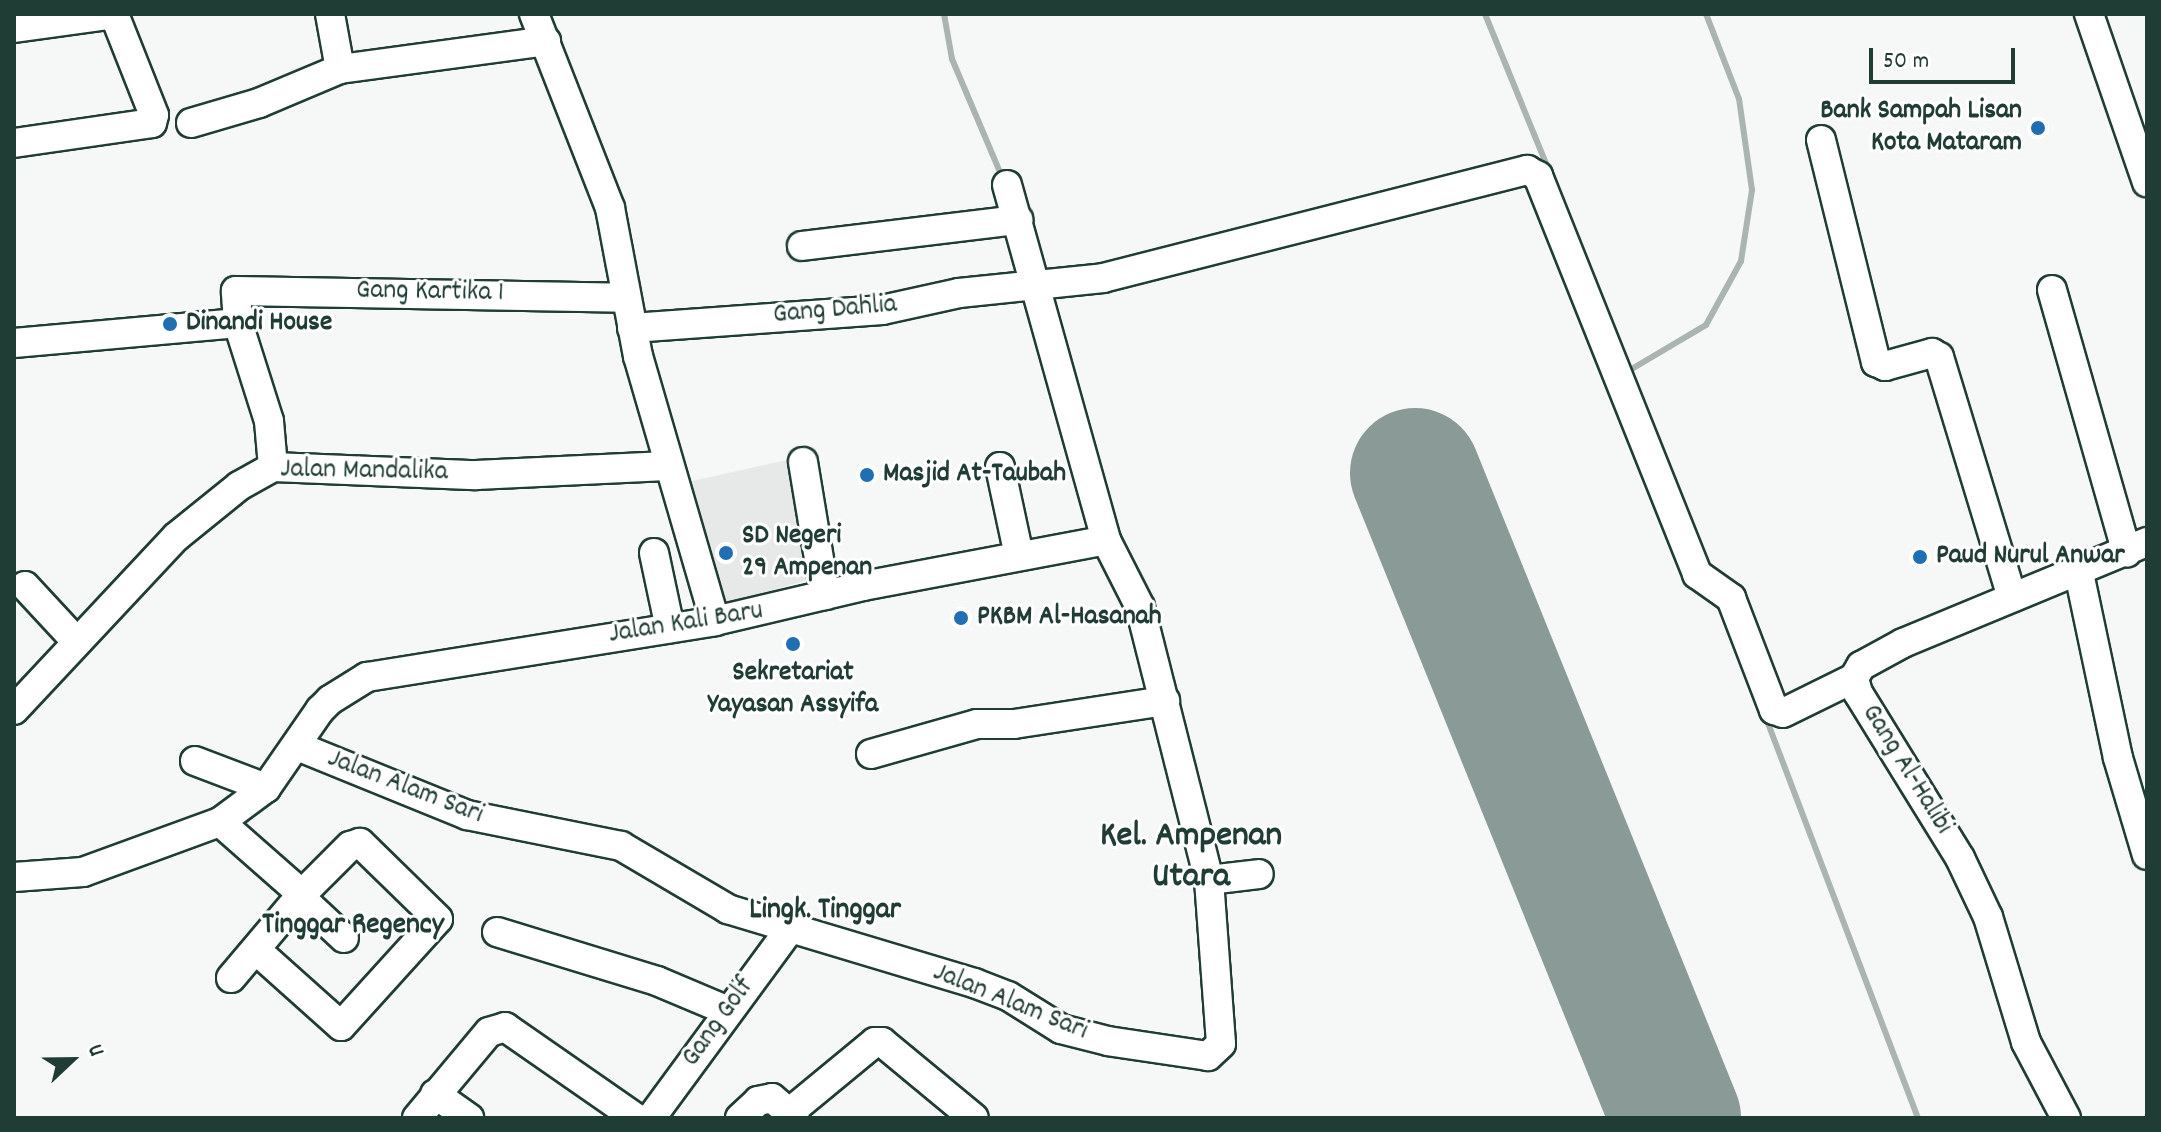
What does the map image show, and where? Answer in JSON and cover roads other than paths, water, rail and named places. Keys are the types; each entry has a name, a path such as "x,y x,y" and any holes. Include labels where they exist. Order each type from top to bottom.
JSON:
{"street":[{"path":"14,28 114,14 154,115 152,123 14,143"},
{"path":"330,14 340,69"},
{"path":"534,14 610,208 625,298 667,466 715,621"},
{"path":"2089,14 2147,182"},
{"path":"191,123 280,95 340,69 546,41"},
{"path":"1821,140 1876,362 1885,366 1932,353 1939,357 2012,597"},
{"name":"Gang Dahlia","path":"632,328 882,310 1037,283 1103,278 1527,170 1535,173 1697,574 1731,598 1774,710 1783,713 1854,678"},
{"path":"1007,185 1037,283 1106,540 1140,607 1209,880 1259,874"},
{"path":"802,246 1018,220"},
{"path":"2052,290 2137,548"},
{"name":"Gang Kartika 1","path":"238,323 236,291 625,298"},
{"path":"14,343 238,323 269,421 273,467"},
{"path":"803,462 825,595"},
{"name":"Jalan Mandalika","path":"14,710 185,529 239,486 273,467 476,475 667,466"},
{"path":"1000,467 1019,556"},
{"name":"Jalan Kali Baru","path":"14,877 83,872 220,822 266,788 320,710 367,677 715,621 825,595 1106,540"},
{"name":"Gang Al-Halibi","path":"2066,1118 2026,1042 1988,917 1960,858 1858,693 1854,678 1861,666 1903,643 2137,548"},
{"path":"654,553 670,628"},
{"path":"2079,573 2118,758 2147,855"},
{"path":"25,586 76,641"},
{"path":"871,754 977,724 1014,724 1165,701"},
{"name":"Jalan Alam Sari","path":"297,746 467,815 621,846 728,909 789,930 974,983 1008,996 1061,1029 1108,1041 1208,1056 1218,1050 1223,1035 1209,880"},
{"path":"195,761 266,788"},
{"path":"220,822 344,938"},
{"path":"231,978 301,895 350,846 360,843 438,919 341,1026 256,950"},
{"name":"Gang Golf","path":"651,1118 726,1010 789,930"},
{"path":"497,932 657,981 726,1010"},
{"path":"417,1118 489,1032 505,1027 636,1118"},
{"path":"740,1118 765,1098 783,1103 793,1115 869,1044 882,1042 974,1118"},
{"path":"435,1094 469,1118"}],"waterway":[{"path":"944,14 952,59 1002,177"},
{"path":"1485,14 1550,173"},
{"path":"1630,370 1706,325 1741,261 1752,190 1739,99 1706,14"},
{"path":"1766,718 1918,1118"}],"place":[{"name":"Bank Sampah Lisan Kota Mataram","path":"2038,128"},
{"name":"Dinandi House","path":"170,324"},
{"name":"Masjid At-Taubah","path":"867,475"},
{"name":"SD Negeri 29 Ampenan","path":"726,553"},
{"name":"Paud Nurul Anwar","path":"1920,557"},
{"name":"PKBM Al-Hasanah","path":"961,618"},
{"name":"Sekretariat Yayasan Assyifa","path":"793,644"}],"district":[{"name":"Kel. Ampenan Utara","path":"1191,858"},
{"name":"Lingk. Tinggar","path":"825,912"},
{"name":"Tinggar Regency","path":"353,927"}]}
